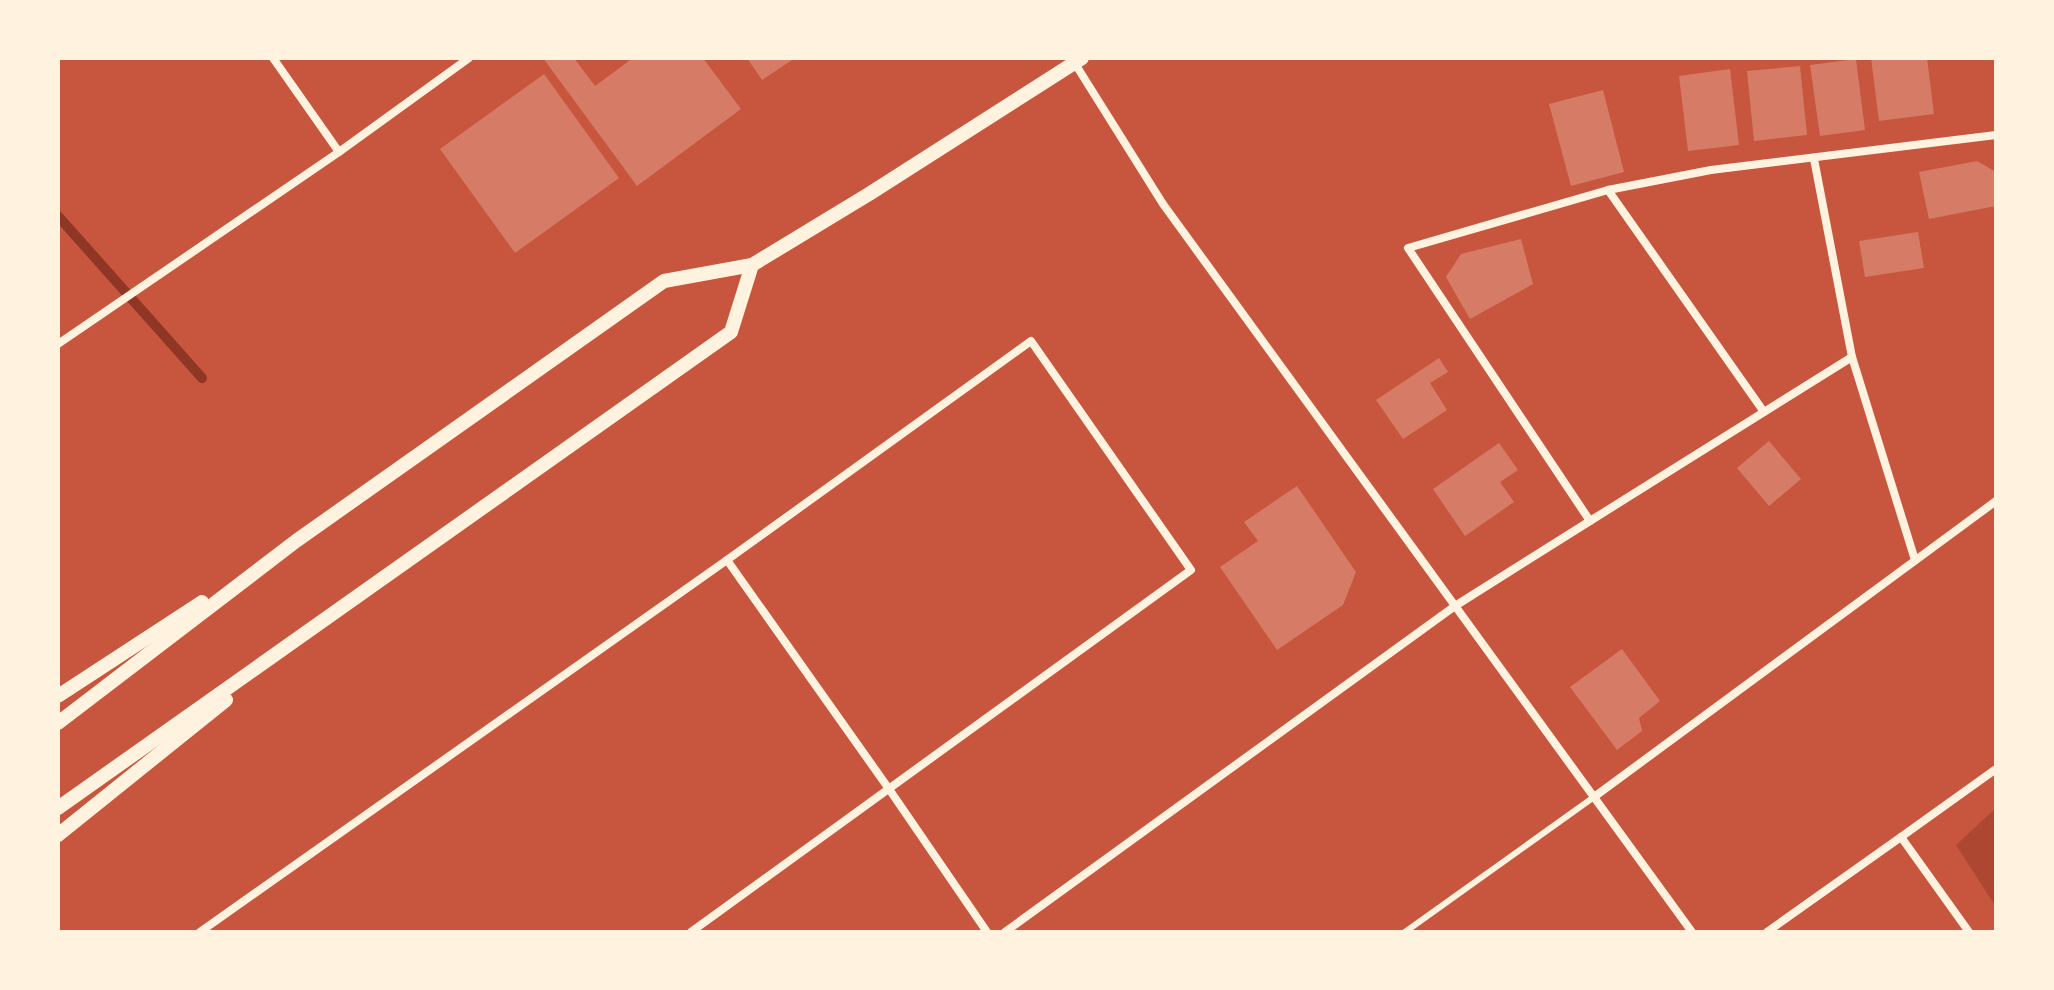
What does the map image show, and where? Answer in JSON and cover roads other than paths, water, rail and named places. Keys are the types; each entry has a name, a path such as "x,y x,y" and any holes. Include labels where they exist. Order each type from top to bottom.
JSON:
{"street":[{"path":"273,58 339,152"},
{"path":"58,344 339,152 469,58"},
{"path":"58,723 296,541 664,281 752,265 869,194 1076,59 1163,204 1692,932"},
{"path":"1590,521 1408,248 1608,190 1711,170 1996,135"},
{"path":"1814,159 1852,357 1915,560"},
{"path":"1608,190 1764,412"},
{"path":"58,808 731,332 752,265"},
{"path":"200,932 1031,341 1191,570 691,932"},
{"path":"1005,932 1455,606 1852,357"},
{"path":"1594,797 1996,501"},
{"path":"58,696 296,541"},
{"path":"727,560 987,932"},
{"path":"58,835 336,612"},
{"path":"1767,932 1996,769"},
{"path":"1901,837 1969,932"}],"lane":[{"path":"1405,932 1594,797"}],"waterway":[{"path":"58,216 202,378"}]}
